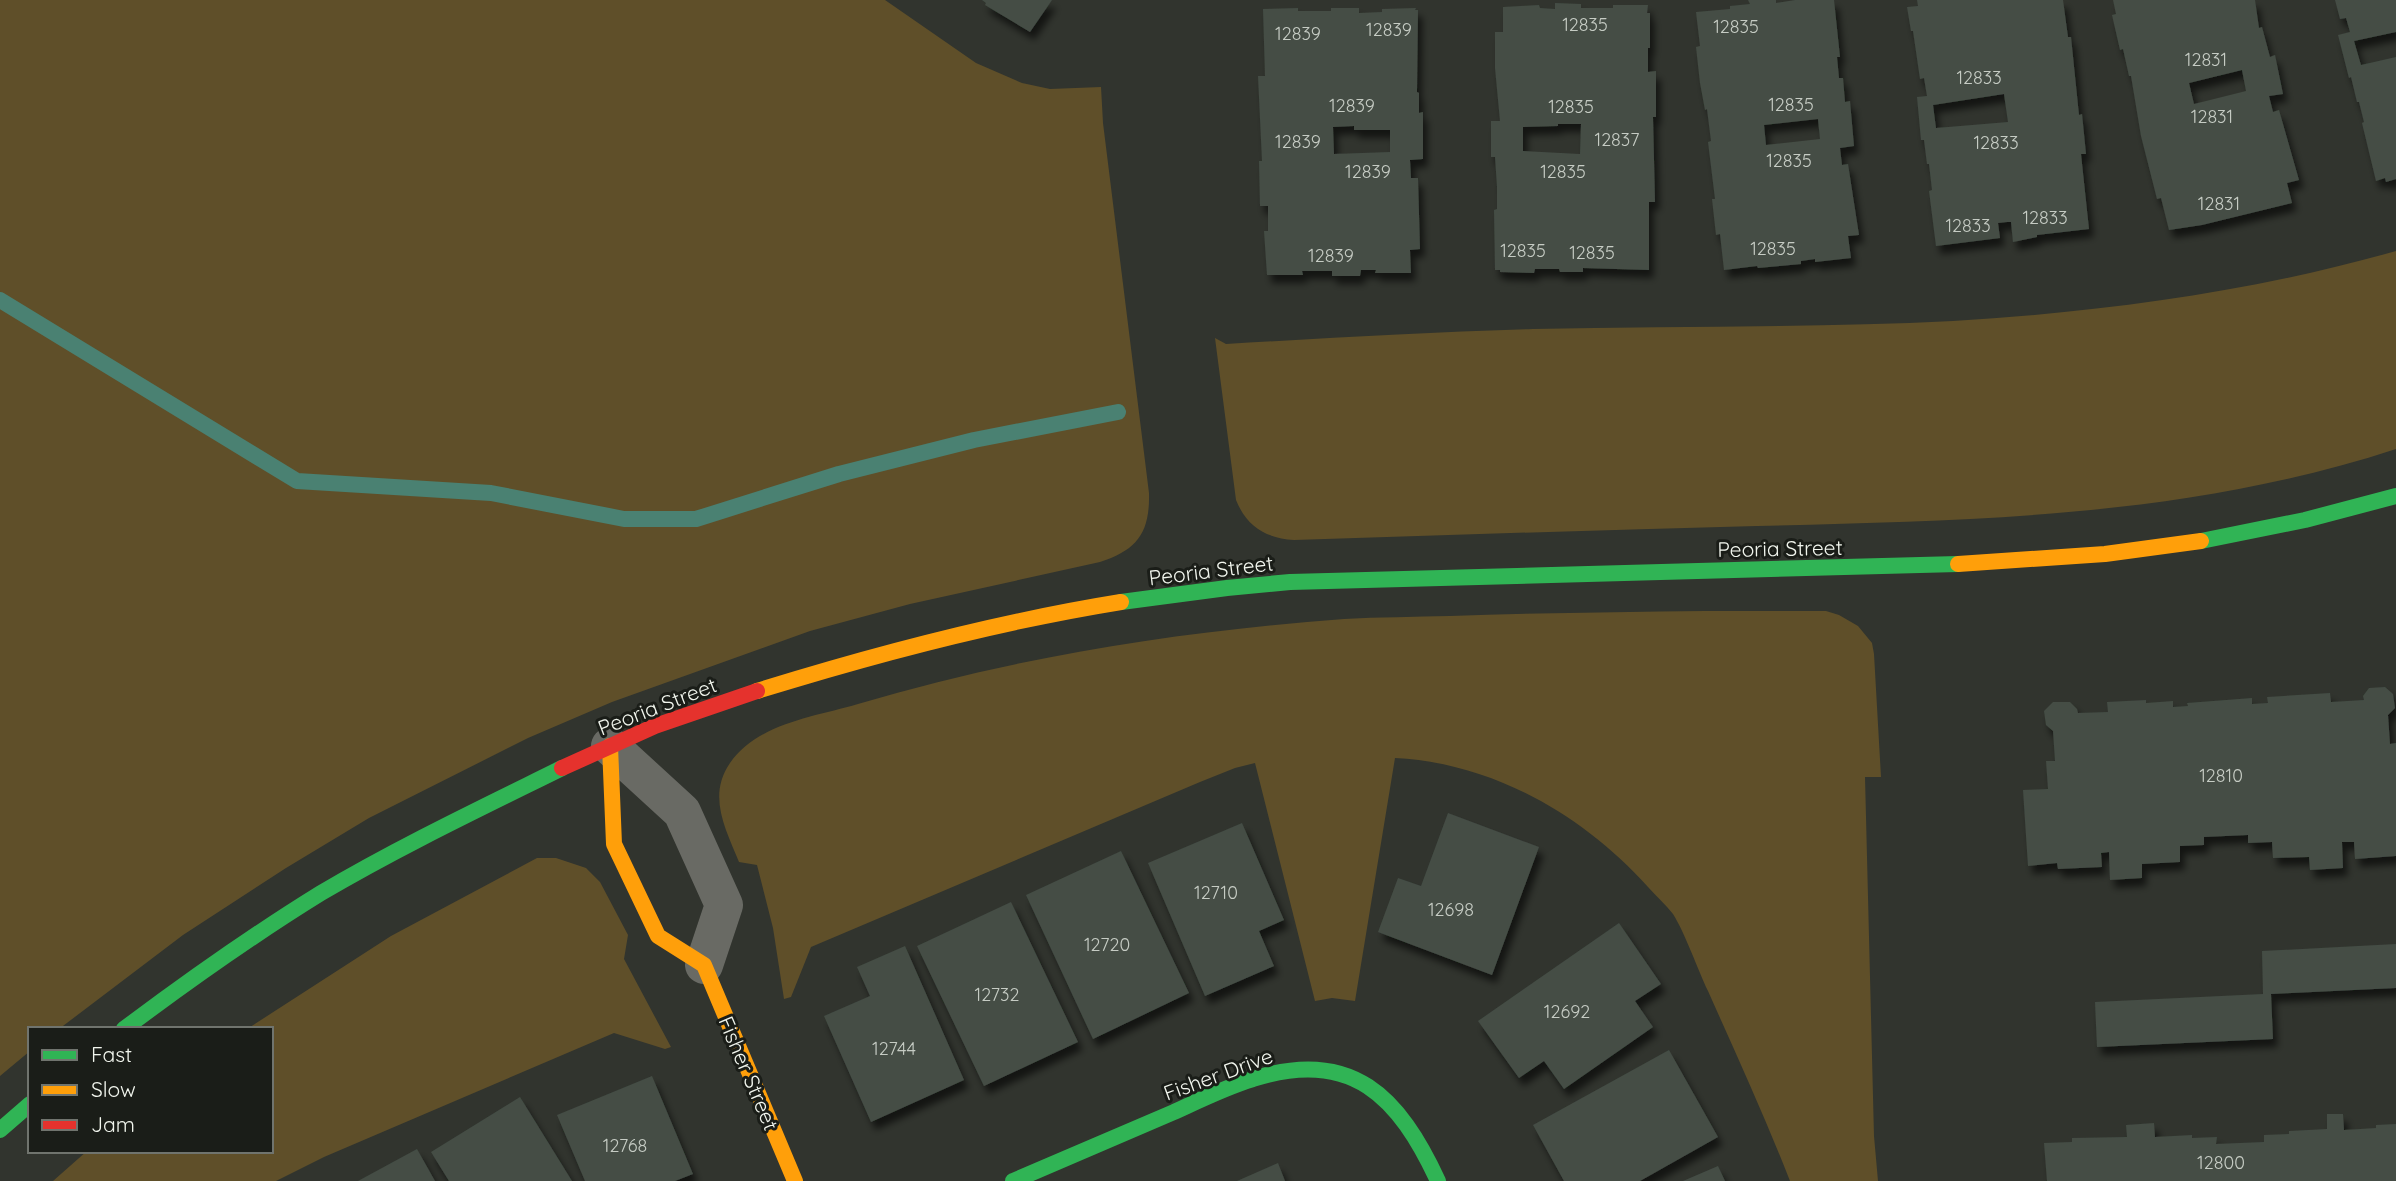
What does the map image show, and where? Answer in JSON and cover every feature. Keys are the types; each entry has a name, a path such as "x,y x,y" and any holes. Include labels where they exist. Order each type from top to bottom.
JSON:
{"main road":[{"name":"Peoria Street","path":"127,1027 218,961 351,876 610,746 702,709 851,662 1009,623 1164,596 1316,580 1911,566 2045,559 2149,549 2240,534 2335,514 2396,496"},
{"path":"610,746 614,844 658,936 704,965"},
{"name":"Fisher Street","path":"704,965 795,1181"},
{"name":"Fisher Drive","path":"1013,1181 1234,1086 1278,1072 1296,1070 1318,1070 1350,1077 1370,1086 1386,1098 1400,1111 1417,1136 1438,1181"},
{"path":"0,1130 28,1106"}],"street":[{"path":"610,746 682,812 724,905 704,965"}],"shaded area":[{"path":"0,0 885,0 976,63 1022,83 1050,89 1101,87 1103,123 1149,493 1144,529 1132,545 1100,562 910,604 810,631 612,702 528,738 369,818 286,868 183,935 62,1027 28,1027 28,1053 0,1076"},
{"path":"2396,251 2396,449 2317,472 2238,489 2159,502 2000,517 1294,540 1266,534 1252,524 1236,500 1215,338 1226,344 1494,330 1848,325 2009,317 2121,306 2232,289"},
{"path":"1826,611 1858,626 1872,643 1881,777 1865,777 1874,1136 1878,1181 1790,1181 1673,914 1622,861 1595,837 1565,816 1534,797 1467,770 1395,758 1355,1001 1332,998 1315,1001 1255,763 1200,782 811,947 791,997 784,999 773,928 757,865 739,862 721,813 720,788 730,763 742,750 771,730 918,687 1038,660 1160,639 1344,619"},
{"path":"537,858 556,858 586,868 600,882 628,935 624,959 671,1047 665,1049 614,1033 324,1157 276,1181 53,1181 85,1153 273,1153 273,1027 250,1027 391,936"}],"building":[{"path":"982,0 1052,0 1030,32 985,5"},
{"path":"1748,0 1776,0 1776,3 1834,0 1840,57 1837,57 1839,78 1843,78 1845,102 1850,101 1854,146 1840,148 1842,165 1848,164 1859,235 1848,236 1851,258 1815,262 1815,259 1801,261 1801,264 1724,270 1712,199 1715,199 1708,142 1711,141 1700,83 1696,12 1750,4","holes":["1818,119 1820,139 1766,145 1764,125"]},
{"path":"1917,0 2063,0 2068,37 2071,37 2079,115 2082,114 2086,154 2081,154 2089,229 2037,235 2013,242 2011,222 1998,223 2000,238 1936,246 1929,191 1932,190 1929,164 1924,140 1921,140 1917,97 1927,96 1924,78 1920,79 1907,7 1918,6","holes":["2004,94 2008,122 1936,128 1933,105"]},
{"path":"2113,0 2255,0 2259,28 2262,27 2270,57 2275,55 2283,94 2269,96 2273,112 2279,110 2299,180 2287,183 2292,203 2202,225 2169,230 2161,198 2157,199 2141,136 2131,76 2123,49 2120,50 2112,15 2116,14","holes":["2242,70 2246,91 2194,104 2189,83"]},
{"path":"2335,0 2396,0 2396,32 2354,41 2361,65 2396,57 2396,179 2376,181 2359,102 2351,77 2349,78 2338,35 2350,32 2346,18 2340,19"},
{"path":"1555,3 1581,4 1581,8 1648,5 1648,72 1656,71 1656,117 1653,117 1655,202 1649,202 1649,270 1583,268 1583,272 1560,272 1559,269 1535,269 1534,273 1495,270 1494,210 1497,209 1497,187 1495,157 1491,157 1491,121 1500,121 1495,32 1503,32 1503,7 1539,5 1540,8 1555,9","holes":["1581,124 1580,154 1523,151 1523,127"]},
{"path":"1331,8 1359,8 1359,13 1382,12 1382,9 1418,10 1417,92 1419,113 1423,112 1423,159 1410,160 1411,178 1418,178 1420,249 1410,250 1411,273 1375,273 1376,270 1361,270 1360,276 1332,276 1332,271 1302,271 1303,275 1267,275 1264,231 1268,231 1268,206 1260,206 1259,161 1262,161 1258,76 1265,76 1263,9 1331,11","holes":["1354,126 1354,130 1390,130 1390,152 1334,154 1333,127"]},
{"path":"2385,687 2393,694 2395,708 2388,715 2390,744 2396,743 2396,856 2355,859 2354,842 2342,842 2343,868 2310,870 2309,857 2273,858 2272,842 2248,843 2248,835 2204,837 2204,845 2180,846 2180,862 2142,864 2142,878 2110,880 2109,852 2101,853 2102,867 2058,869 2057,863 2028,866 2023,790 2048,789 2046,761 2055,761 2053,731 2046,725 2044,711 2053,702 2070,702 2078,713 2108,712 2107,702 2146,700 2146,703 2173,701 2173,707 2188,706 2187,703 2252,698 2252,704 2268,703 2267,697 2330,693 2331,702 2364,700 2363,696 2369,688"},
{"path":"1448,813 1539,847 1492,975 1378,932 1398,878 1421,886"},
{"path":"1242,823 1284,920 1259,931 1274,966 1205,996 1148,863"},
{"path":"1121,851 1189,993 1093,1039 1026,895"},
{"path":"1011,902 1078,1042 984,1086 917,946"},
{"path":"1619,923 1661,984 1635,1001 1653,1027 1564,1089 1544,1061 1519,1078 1478,1021"},
{"path":"2396,944 2396,988 2271,994 2273,1039 2097,1047 2095,1002 2263,994 2262,951"},
{"path":"905,946 964,1080 871,1122 824,1016 870,996 857,967"},
{"path":"1669,1050 1718,1137 1640,1181 1564,1181 1533,1125"},
{"path":"652,1076 693,1174 675,1181 585,1181 557,1115"},
{"path":"520,1097 572,1181 449,1181 431,1152"},
{"path":"2327,1114 2343,1114 2344,1130 2396,1124 2396,1181 2047,1181 2044,1143 2072,1142 2072,1138 2127,1137 2126,1125 2154,1123 2155,1137 2217,1137 2216,1144 2264,1142 2264,1135 2327,1129"},
{"path":"417,1149 435,1181 358,1181"},
{"path":"1278,1163 1285,1181 1237,1181"},
{"path":"1718,1166 1725,1181 1683,1181"}],"waterway":[{"path":"0,300 297,481 491,493 624,519 696,519 839,474 974,440 1118,412"}],"traffic: fast":[{"path":"2201,541 2305,520 2396,496"},
{"path":"1121,602 1290,582 1958,564"},
{"path":"127,1027 221,959 321,893 410,844 562,768"},
{"path":"1013,1181 1233,1086 1288,1071 1318,1070 1345,1075 1368,1086 1388,1103 1407,1125 1438,1181"},
{"path":"0,1130 28,1106"}],"traffic: slow":[{"path":"1958,564 2105,554 2201,541"},
{"path":"757,691 937,640 1121,602"},
{"path":"610,746 614,844 658,936 704,965 795,1181"}],"traffic: jam":[{"path":"562,768 655,726 757,691"}]}
